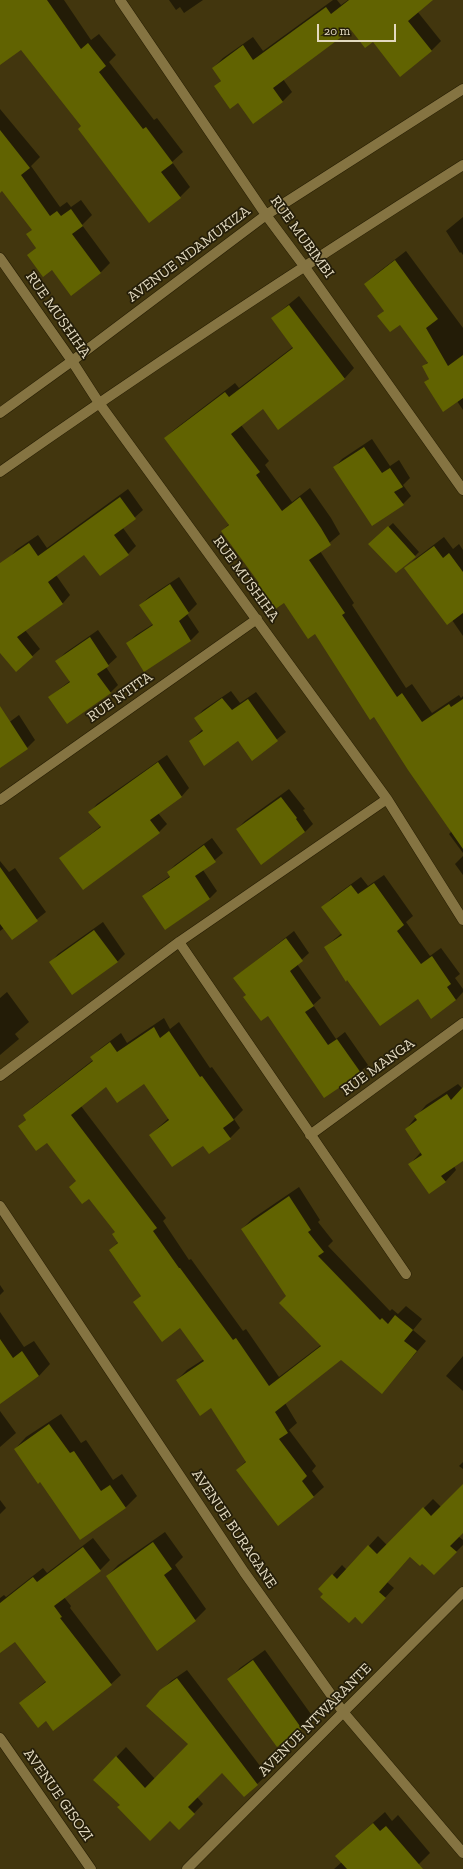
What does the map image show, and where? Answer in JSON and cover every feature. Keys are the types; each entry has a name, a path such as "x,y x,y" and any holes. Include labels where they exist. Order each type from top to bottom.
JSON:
{"street":[{"name":"RUE MUBIMBI","path":"120,0 266,215 463,490"},
{"name":"AVENUE NDAMUKIZA","path":"0,413 72,361 266,215 463,89"},
{"path":"0,472 99,403 304,266 463,165"},
{"name":"RUE MUSHIHA","path":"0,258 72,361 99,403 387,799 463,920"},
{"name":"RUE NTITA","path":"0,800 256,619"},
{"path":"0,1076 179,942 387,799"},
{"path":"179,942 406,1274"},
{"name":"RUE MANGA","path":"310,1135 463,1023"},
{"name":"AVENUE BURAGANE","path":"0,1206 244,1572 344,1713 463,1853"},
{"name":"AVENUE NTWARANTE","path":"188,1869 463,1592"},
{"name":"AVENUE GISOZI","path":"0,1738 91,1869"}],"building":[{"path":"0,0 47,0 81,49 88,43 106,66 99,72 143,129 146,127 173,163 161,172 181,198 149,223 78,129 81,126 21,50 0,65"},
{"path":"349,0 433,0 408,21 432,51 400,77 373,42 365,48 351,30 273,88 283,102 253,124 238,103 230,109 214,86 221,81 212,68 243,45 253,60 326,7 331,14"},
{"path":"0,130 30,168 21,175 50,216 57,211 61,216 71,209 83,226 72,234 101,273 71,296 52,270 43,277 27,255 36,248 26,234 32,230 2,191 0,193"},
{"path":"395,260 438,319 426,328 448,366 463,355 463,398 443,412 424,382 429,379 422,366 428,363 400,325 390,332 377,316 384,311 364,284"},
{"path":"289,305 345,379 278,430 263,409 231,434 260,472 256,475 282,511 300,497 321,528 331,545 309,560 345,613 342,615 397,697 402,693 422,722 449,704 451,707 463,699 463,849 408,770 374,717 370,720 315,634 308,639 284,603 274,610 256,585 259,583 221,531 229,525 164,438 225,392 229,397 293,348 271,318"},
{"path":"364,447 382,473 390,468 403,487 394,492 404,505 372,526 333,467"},
{"path":"120,497 136,519 114,535 129,555 100,576 84,555 48,582 63,604 17,637 33,657 16,672 0,653 0,563 29,543 38,556"},
{"path":"388,526 416,557 396,573 368,544"},
{"path":"434,546 443,558 449,553 463,572 463,613 447,625 404,568"},
{"path":"170,584 189,613 179,621 191,641 144,672 126,643 153,625 139,605"},
{"path":"90,637 109,666 97,674 111,693 67,724 48,697 70,682 55,661"},
{"path":"222,698 232,710 248,699 278,741 252,761 238,741 204,766 189,741 203,731 194,718"},
{"path":"0,706 28,749 0,768"},
{"path":"158,762 182,797 150,820 160,833 83,890 59,858 101,827 88,812"},
{"path":"281,797 297,818 296,819 305,832 261,865 236,829"},
{"path":"204,845 216,862 195,876 210,899 165,930 142,896 170,877 167,872"},
{"path":"0,867 38,921 12,940 0,924"},
{"path":"374,883 404,925 397,931 421,964 432,956 451,984 447,987 456,1000 431,1019 418,999 380,1026 347,980 346,982 324,947 342,935 321,907 351,885 358,894"},
{"path":"94,930 118,962 72,995 49,962"},
{"path":"286,938 303,961 290,971 314,1006 305,1012 328,1045 337,1039 361,1073 324,1098 268,1016 261,1021 243,997 246,995 233,978"},
{"path":"154,1027 160,1038 169,1031 200,1077 202,1076 234,1120 223,1128 231,1139 209,1154 203,1146 172,1167 149,1135 169,1120 144,1084 117,1103 106,1087 71,1115 157,1228 153,1231 179,1268 233,1340 236,1338 269,1386 321,1346 279,1303 286,1296 241,1229 289,1196 311,1230 308,1232 324,1252 318,1256 380,1320 382,1318 388,1324 395,1315 413,1330 404,1341 417,1351 382,1394 341,1360 275,1412 288,1433 279,1439 307,1476 302,1481 314,1497 278,1526 236,1470 246,1462 211,1408 200,1416 176,1380 204,1361 180,1328 162,1342 133,1302 141,1296 109,1250 118,1243 112,1234 115,1232 89,1199 82,1204 69,1187 76,1181 47,1143 36,1151 18,1126 26,1120 23,1115 93,1061 90,1057 110,1042 117,1052"},
{"path":"463,1087 463,1161 441,1176 446,1182 429,1194 408,1164 422,1155 405,1129 417,1120 414,1116 447,1094 451,1100"},
{"path":"0,1339 13,1358 22,1351 39,1376 0,1404"},
{"path":"49,1424 70,1453 74,1451 101,1491 110,1485 126,1508 80,1540 40,1482 38,1484 14,1449"},
{"path":"463,1484 463,1533 450,1546 457,1552 434,1575 422,1564 420,1566 410,1557 379,1592 386,1598 362,1624 355,1617 349,1623 320,1597 323,1594 318,1589 332,1574 337,1579 368,1545 377,1554 423,1507 431,1516"},
{"path":"153,1542 172,1569 164,1575 196,1621 157,1651 106,1576"},
{"path":"83,1547 101,1571 54,1606 62,1617 60,1618 112,1685 53,1731 46,1721 38,1728 19,1703 46,1682 15,1642 0,1653 0,1603 33,1577 37,1582"},
{"path":"253,1660 302,1729 277,1747 227,1679"},
{"path":"177,1678 258,1785 244,1797 222,1773 188,1807 195,1814 179,1830 170,1821 150,1841 117,1807 120,1805 93,1780 116,1756 145,1788 188,1744 146,1706 160,1690"},
{"path":"373,1823 380,1831 386,1826 423,1869 347,1869 335,1856"}]}
